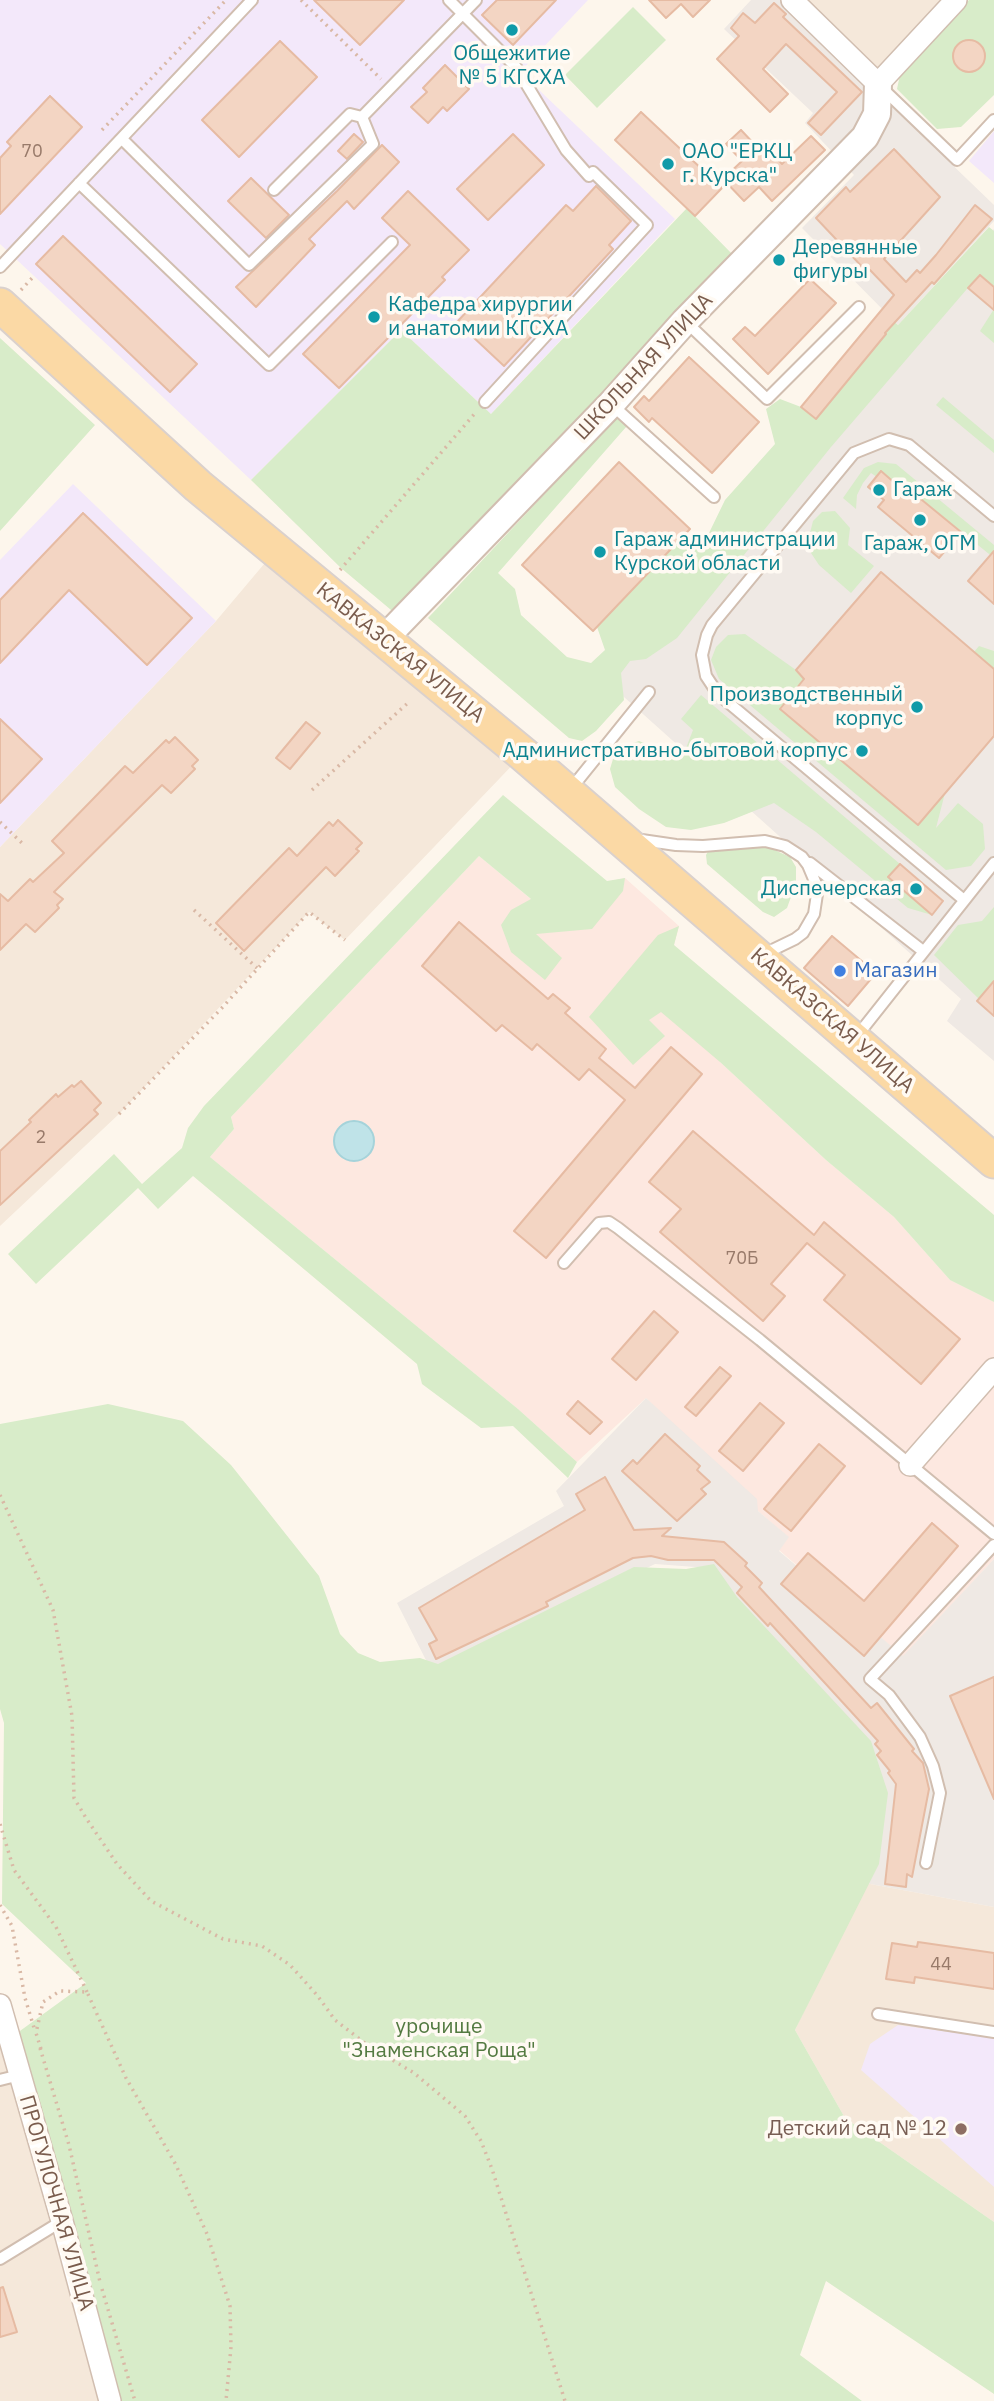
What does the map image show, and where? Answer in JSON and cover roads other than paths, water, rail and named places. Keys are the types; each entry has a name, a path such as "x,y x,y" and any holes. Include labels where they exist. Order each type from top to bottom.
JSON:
{"main road":[{"name":"КАВКАЗСКАЯ УЛИЦА","path":"0,305 198,486 620,837 994,1161"}],"street":[{"path":"792,0 878,83 956,0"},
{"name":"ШКОЛЬНАЯ УЛИЦА","path":"384,639 611,404 685,321 865,137 877,114 878,83"},
{"path":"910,1465 994,1368"},
{"name":"ПРОГУЛОЧНАЯ УЛИЦА","path":"0,2005 10,2078 62,2221 110,2401"}],"lane":[{"path":"0,267 252,0"},
{"path":"449,0 516,67 566,150 590,176 593,172 647,225 485,402"},
{"path":"362,117 475,0"},
{"path":"878,83 957,160 994,120"},
{"path":"274,190 351,114 362,117"},
{"path":"122,139 249,265 373,144 362,117"},
{"path":"79,183 269,365 392,242"},
{"path":"685,321 767,399 859,307"},
{"path":"611,404 714,497"},
{"path":"964,900 718,694 706,677 702,655 712,625 854,453 889,439 909,445 994,516"},
{"path":"568,793 649,692"},
{"path":"620,837 676,845 703,846 765,841 785,846 923,951"},
{"path":"758,956 803,933 814,914 817,905 816,884 802,858"},
{"path":"853,1040 994,863"},
{"path":"564,1263 599,1223 609,1222 749,1332 994,1534"},
{"path":"926,1863 940,1793 933,1766 920,1737 889,1695 870,1679 994,1545"},
{"path":"878,2014 994,2032"},
{"path":"0,2259 62,2221"}],"water":[{"path":"354,1121 362,1122 368,1127 373,1133 373,1149 368,1155 362,1160 354,1161 346,1160 340,1155 335,1149 334,1141 335,1133 340,1127 346,1122"}],"place":[{"name":"Общежитие № 5 КГСХА","path":"512,30"},
{"name":"ОАО \"ЕРКЦ г. Курска\"","path":"668,164"},
{"name":"Деревянные фигуры","path":"779,260"},
{"name":"Кафедра хирургии и анатомии КГСХА","path":"374,317"},
{"name":"Гараж","path":"879,490"},
{"name":"Гараж, ОГМ","path":"920,520"},
{"name":"Гараж администрации Курской области","path":"600,552"},
{"name":"Производственный корпус","path":"917,707"},
{"name":"Административно-бытовой корпус","path":"862,751"},
{"name":"Диспечерская","path":"916,889"},
{"name":"Магазин","path":"840,971"},
{"name":"Детский сад № 12","path":"961,2129"}],"park label":[{"name":"урочище \"Знаменская Роща\"","path":"439,2039"}]}
